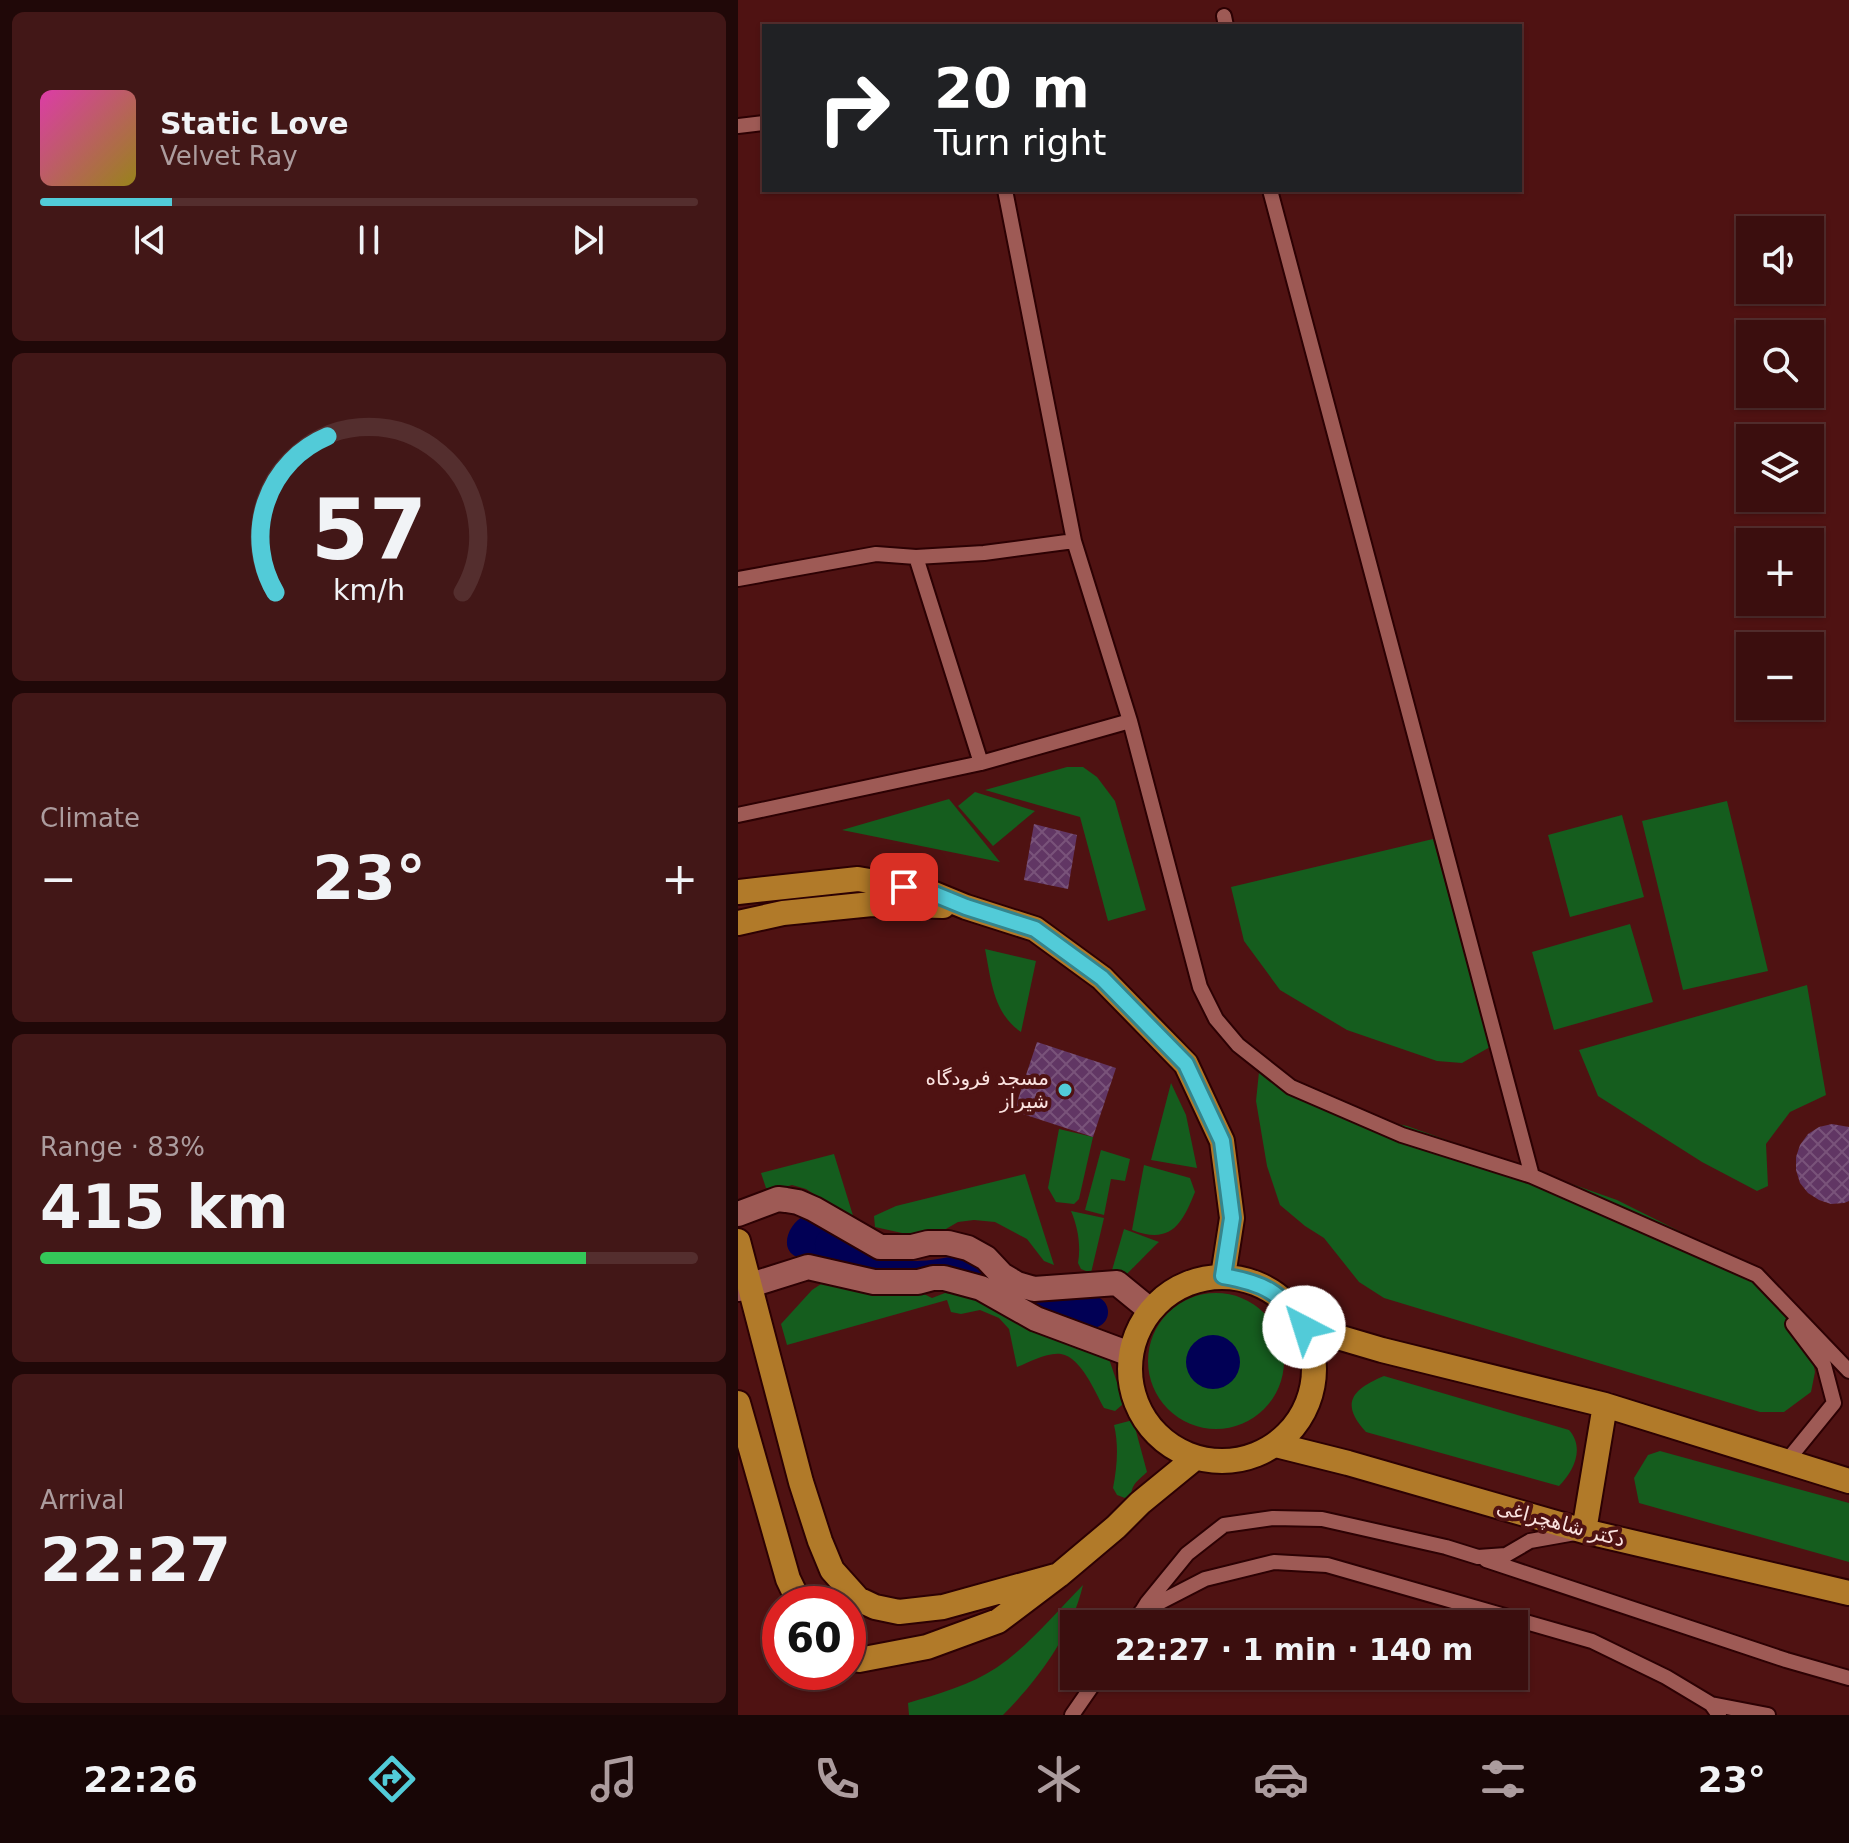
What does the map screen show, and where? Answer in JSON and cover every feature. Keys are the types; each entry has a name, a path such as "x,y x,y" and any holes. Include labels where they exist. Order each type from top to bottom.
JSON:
{"main road":[{"path":"738,892 858,879 927,891 1035,929 1102,978 1186,1064 1222,1141 1232,1218 1223,1276"},
{"path":"738,923 783,913 872,904 966,907"},
{"path":"738,1241 744,1287 820,1541 832,1570 858,1599 875,1607 899,1612 943,1607 1059,1575"},
{"path":"1223,1276 1248,1280 1270,1290 1290,1306 1304,1327 1313,1352 1314,1378 1308,1404 1295,1427 1276,1445 1237,1461 1215,1462 1195,1458 1171,1446 1151,1429 1137,1406 1130,1380 1130,1354 1137,1331 1150,1310 1164,1296 1202,1278 1223,1276"},
{"path":"1304,1327 1382,1350 1605,1405 1849,1481"},
{"path":"738,1403 791,1586"},
{"path":"1584,1531 1605,1405"},
{"name":"دکتر شاهچراغی","path":"1276,1445 1584,1531 1849,1593"},
{"path":"866,1659 927,1647 998,1621 1059,1575 1195,1458"}],"street":[{"path":"738,1214 778,1199 798,1202 880,1247 948,1243 968,1248 986,1258 1002,1275 1017,1284 1034,1289 1117,1283 1150,1310"},
{"path":"744,1287 808,1267 874,1282 918,1282 944,1278 981,1288 1036,1319 1130,1354"}],"lane":[{"path":"738,126 762,123"},
{"path":"1005,192 1074,541 1130,721 1200,987 1216,1019 1238,1045 1291,1087 1402,1135 1532,1176 1757,1275 1849,1371"},
{"path":"1271,192 1532,1176"},
{"path":"738,579 876,554 916,557 984,553 1074,541"},
{"path":"916,557 981,763"},
{"path":"738,815 981,763 1130,721"},
{"path":"1757,1275 1824,1365 1834,1403 1786,1462"},
{"path":"1144,1610 1187,1554 1224,1525 1273,1518 1322,1519 1446,1547 1849,1678"},
{"path":"1478,1557 1506,1555 1530,1541 1584,1531"},
{"path":"1152,1610 1205,1579 1274,1562 1327,1565 1484,1610"},
{"path":"1528,1623 1592,1641 1666,1677 1715,1710 1768,1715"},
{"path":"1072,1715 1089,1690"}],"green space":[{"path":"1067,767 1083,767 1097,777 1115,801 1146,910 1108,921 1080,817 985,790"},
{"path":"975,792 1035,811 993,846 958,806"},
{"path":"949,799 1000,862 842,830"},
{"path":"1727,801 1768,971 1683,990 1642,821"},
{"path":"1622,815 1644,897 1570,917 1548,835"},
{"path":"1433,839 1490,1047 1462,1063 1437,1061 1347,1030 1280,990 1244,941 1231,887"},
{"path":"1630,924 1653,1002 1554,1030 1532,952"},
{"path":"985,949 1036,961 1021,1032 1004,1015 999,1005"},
{"path":"1807,985 1826,1095 1790,1112 1766,1144 1768,1186 1757,1191 1702,1162 1598,1096 1579,1050"},
{"path":"1260,1062 1339,1111 1407,1126 1617,1200 1739,1261 1790,1318 1810,1347 1815,1372 1811,1392 1784,1412 1760,1412 1384,1298 1359,1282 1324,1238 1280,1205 1267,1166 1256,1101"},
{"path":"1171,1083 1186,1115 1197,1168 1151,1160"},
{"path":"1059,1129 1093,1137 1079,1199 1074,1204 1056,1202 1048,1188"},
{"path":"1101,1150 1130,1159 1125,1181 1111,1179 1104,1215 1085,1210"},
{"path":"834,1154 855,1222 829,1208 806,1189 792,1185 766,1188 761,1173"},
{"path":"1144,1165 1190,1178 1195,1192 1180,1222 1166,1233 1156,1235 1132,1230"},
{"path":"1025,1174 1054,1265 1044,1261 1027,1239 995,1222 958,1222 939,1233 911,1235 875,1227 874,1216 896,1206"},
{"path":"1071,1211 1104,1218 1091,1273 1081,1269 1078,1263 1078,1237"},
{"path":"1124,1229 1159,1242 1124,1276 1110,1277"},
{"path":"833,1276 901,1295 922,1293 932,1298 945,1293 983,1294 1109,1359 1122,1405 1115,1411 1104,1408 1087,1376 1075,1361 1061,1354 1050,1354 1017,1367 1009,1329 999,1318 980,1310 961,1314 951,1312 947,1300 787,1345 781,1324 812,1290"},
{"path":"1216,1293 1242,1298 1264,1313 1279,1335 1284,1361 1279,1387 1264,1409 1242,1424 1216,1429 1190,1424 1168,1409 1153,1387 1148,1361 1153,1335 1168,1313 1190,1298"},
{"path":"1384,1376 1569,1430 1577,1452 1573,1466 1559,1486 1366,1432 1353,1413 1353,1398 1364,1386"},
{"path":"1133,1420 1147,1472 1134,1485 1131,1495 1125,1498 1117,1495 1113,1488 1117,1456 1114,1425"},
{"path":"1660,1451 1849,1503 1849,1562 1639,1503 1634,1478 1648,1455"},
{"path":"1083,1585 1075,1610 1060,1610 1060,1642 1029,1687 1003,1715 909,1715 908,1703 986,1674 1030,1640"}],"shaded area":[{"path":"804,1216 829,1227 831,1244 822,1256 798,1257 788,1248 790,1230"},
{"path":"1213,1335 1224,1337 1232,1343 1238,1351 1238,1373 1232,1381 1224,1387 1213,1389 1202,1387 1194,1381 1188,1373 1186,1362 1188,1351 1194,1343 1202,1337"}],"building":[{"path":"1034,824 1077,835 1068,889 1024,880"},
{"name":"مسجد فرودگاه شیراز","path":"1037,1042 1116,1068 1093,1137 1014,1111"},
{"path":"1832,1124 1849,1127 1849,1201 1831,1204 1808,1193 1800,1183 1796,1157 1808,1134"}],"waterway":[{"path":"831,1244 904,1276 963,1272 983,1274 1025,1306 1043,1313 1092,1312"}],"place":[{"name":"مسجد فرودگاه شیراز","path":"1065,1090"}],"route":[{"path":"904,887 927,891 1035,929 1102,978 1186,1064 1222,1141 1232,1218 1223,1276 1248,1280 1270,1290 1290,1306 1304,1327"}]}
